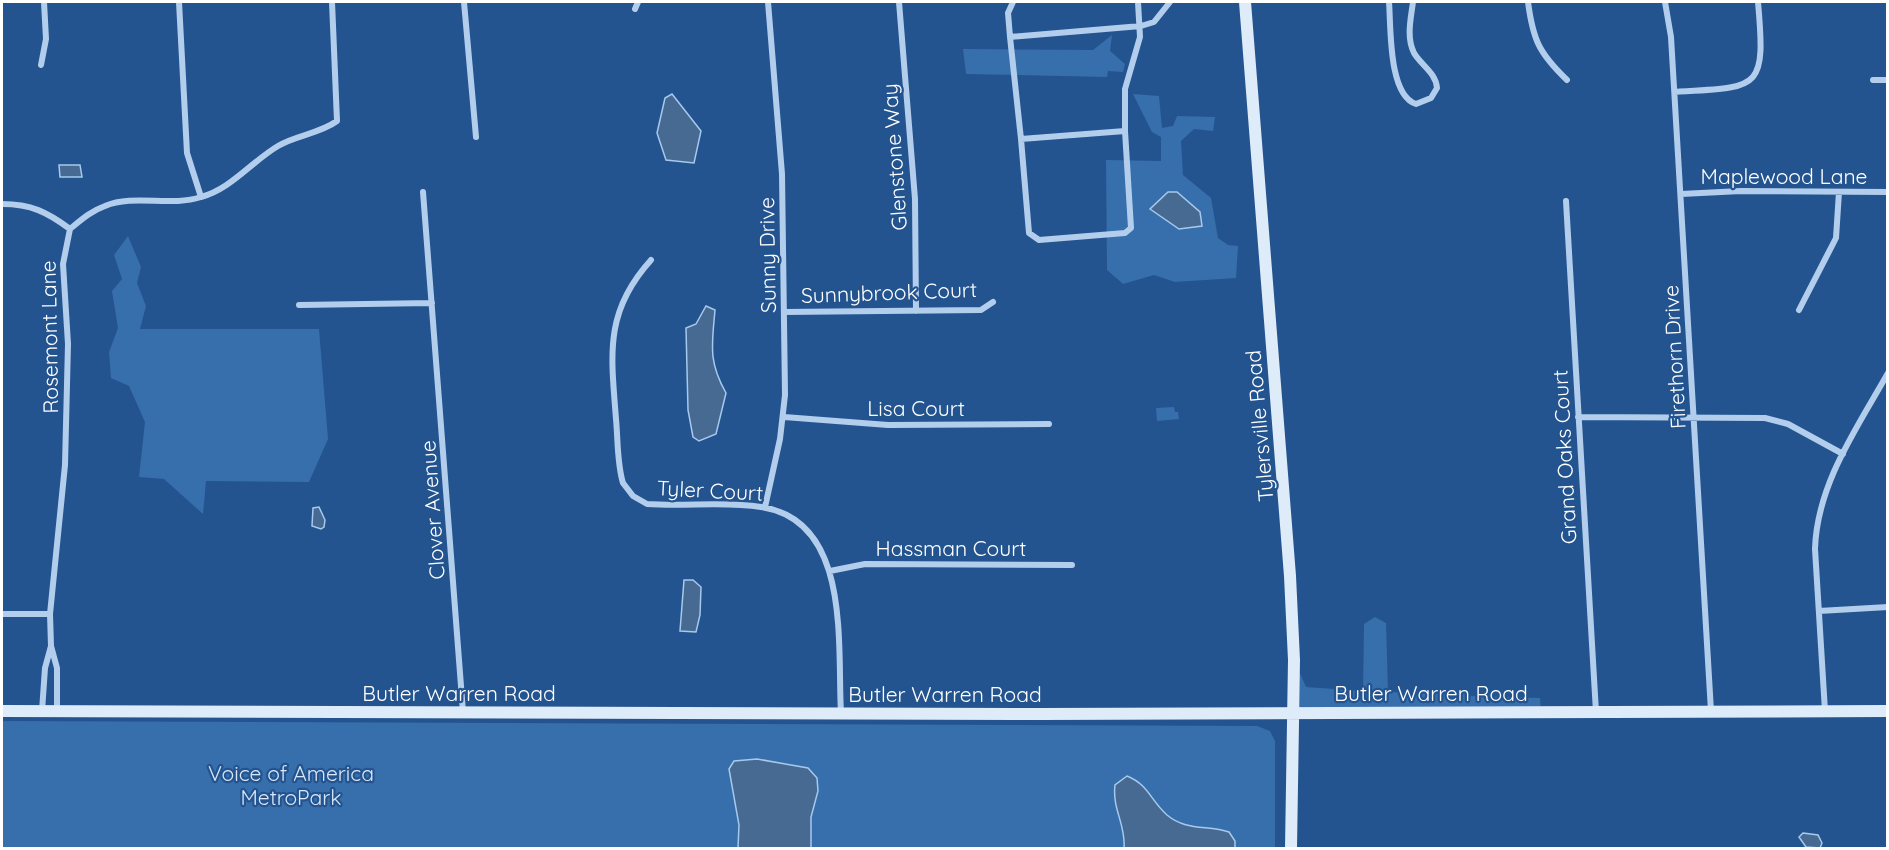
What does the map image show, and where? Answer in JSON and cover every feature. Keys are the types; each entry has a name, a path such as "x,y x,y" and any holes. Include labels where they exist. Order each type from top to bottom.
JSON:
{"main road":[{"name":"Tylersville Road","path":"1245,2 1288,536 1293,712 1291,849"},
{"name":"Butler Warren Road","path":"2,711 841,714 1887,711"}],"street":[{"path":"41,66 46,39 44,2"},
{"path":"180,2 187,153 201,197"},
{"path":"2,204 34,207 48,213 70,229 91,212 107,205 125,202 171,203 201,197 223,188 280,145 326,129 337,122 332,2"},
{"path":"464,2 476,137"},
{"path":"635,9 638,2"},
{"name":"Sunny Drive","path":"765,507 784,417 782,174 768,2"},
{"name":"Glenstone Way","path":"899,2 915,199 916,310"},
{"path":"1013,2 1008,13 1029,233 1039,240 1125,233 1131,228 1125,131 1125,89 1141,26 1138,2"},
{"path":"1010,37 1141,26 1154,22 1170,2"},
{"path":"1389,2 1396,78 1406,98 1416,104 1426,101 1437,88 1434,77 1416,56 1411,45 1410,23 1413,2"},
{"path":"1528,2 1531,30 1537,46 1567,80"},
{"name":"Firethorn Drive","path":"1665,2 1670,25 1675,92 1712,711"},
{"path":"1675,92 1736,88 1754,75 1760,66 1762,49 1758,2"},
{"path":"1873,80 1887,80"},
{"path":"1021,139 1125,131"},
{"name":"Maplewood Lane","path":"1681,195 1741,191 1887,192"},
{"name":"Clover Avenue","path":"423,192 463,713"},
{"path":"1799,310 1836,238 1839,192"},
{"name":"Grand Oaks Court","path":"1566,201 1596,712"},
{"name":"Rosemont Lane","path":"57,711 57,668 51,646 50,614 65,465 68,344 63,264 70,229"},
{"name":"Tyler Court","path":"651,260 628,291 613,332 612,366 623,483 633,496 647,504 765,507 787,515 806,529 820,546 830,571 841,714"},
{"name":"Sunnybrook Court","path":"784,312 981,310 993,302"},
{"path":"299,305 432,303"},
{"path":"1825,711 1815,549 1816,526 1826,489 1887,373"},
{"name":"Lisa Court","path":"784,417 877,425 1048,424"},
{"path":"1578,417 1777,420 1843,454"},
{"name":"Hassman Court","path":"830,571 865,564 1072,565"},
{"path":"1819,611 1887,607"},
{"path":"2,614 50,614"},
{"name":"Rosemont Lane","path":"42,711 45,668 51,646"}],"green space":[{"path":"1112,35 1110,51 1125,64 1123,72 1108,71 1107,77 966,74 963,49 1093,50"},
{"path":"1133,94 1159,96 1162,128 1173,126 1177,116 1215,117 1213,131 1194,129 1181,141 1183,175 1211,198 1218,238 1228,245 1238,246 1236,278 1175,282 1154,275 1123,284 1107,270 1106,160 1161,161 1161,137 1152,132"},
{"path":"128,236 141,267 137,283 146,306 140,329 319,329 328,439 309,482 206,481 203,514 164,479 139,477 145,422 129,386 111,378 109,352 118,328 112,291 122,279 114,255"},
{"path":"1174,407 1179,419 1157,421 1156,408"},
{"path":"1375,617 1386,623 1388,692 1445,694 1458,690 1471,696 1540,698 1541,712 1293,712 1294,660 1306,687 1363,691 1364,624"},
{"name":"Voice of America MetroPark","path":"2,721 1257,726 1270,731 1275,741 1275,848 2,848"}],"shaded area":[{"path":"672,94 701,131 694,163 666,160 657,133 665,98"},
{"path":"59,165 80,165 82,177 60,177"},
{"path":"1168,192 1177,192 1200,212 1202,226 1179,229 1150,209"},
{"path":"706,306 715,310 712,343 714,362 726,393 716,434 699,441 693,437 688,410 686,328 696,324"},
{"path":"319,507 325,520 324,527 321,529 312,526 313,508"},
{"path":"684,580 693,580 701,587 700,615 696,632 680,631"},
{"path":"757,759 808,768 817,778 818,791 811,817 811,848 738,848 739,825 729,769 734,761"},
{"path":"1127,776 1145,788 1161,809 1174,820 1189,826 1229,832 1235,841 1235,848 1124,848 1115,785"},
{"path":"1803,833 1818,835 1822,843 1820,848 1806,847 1799,837"}]}
